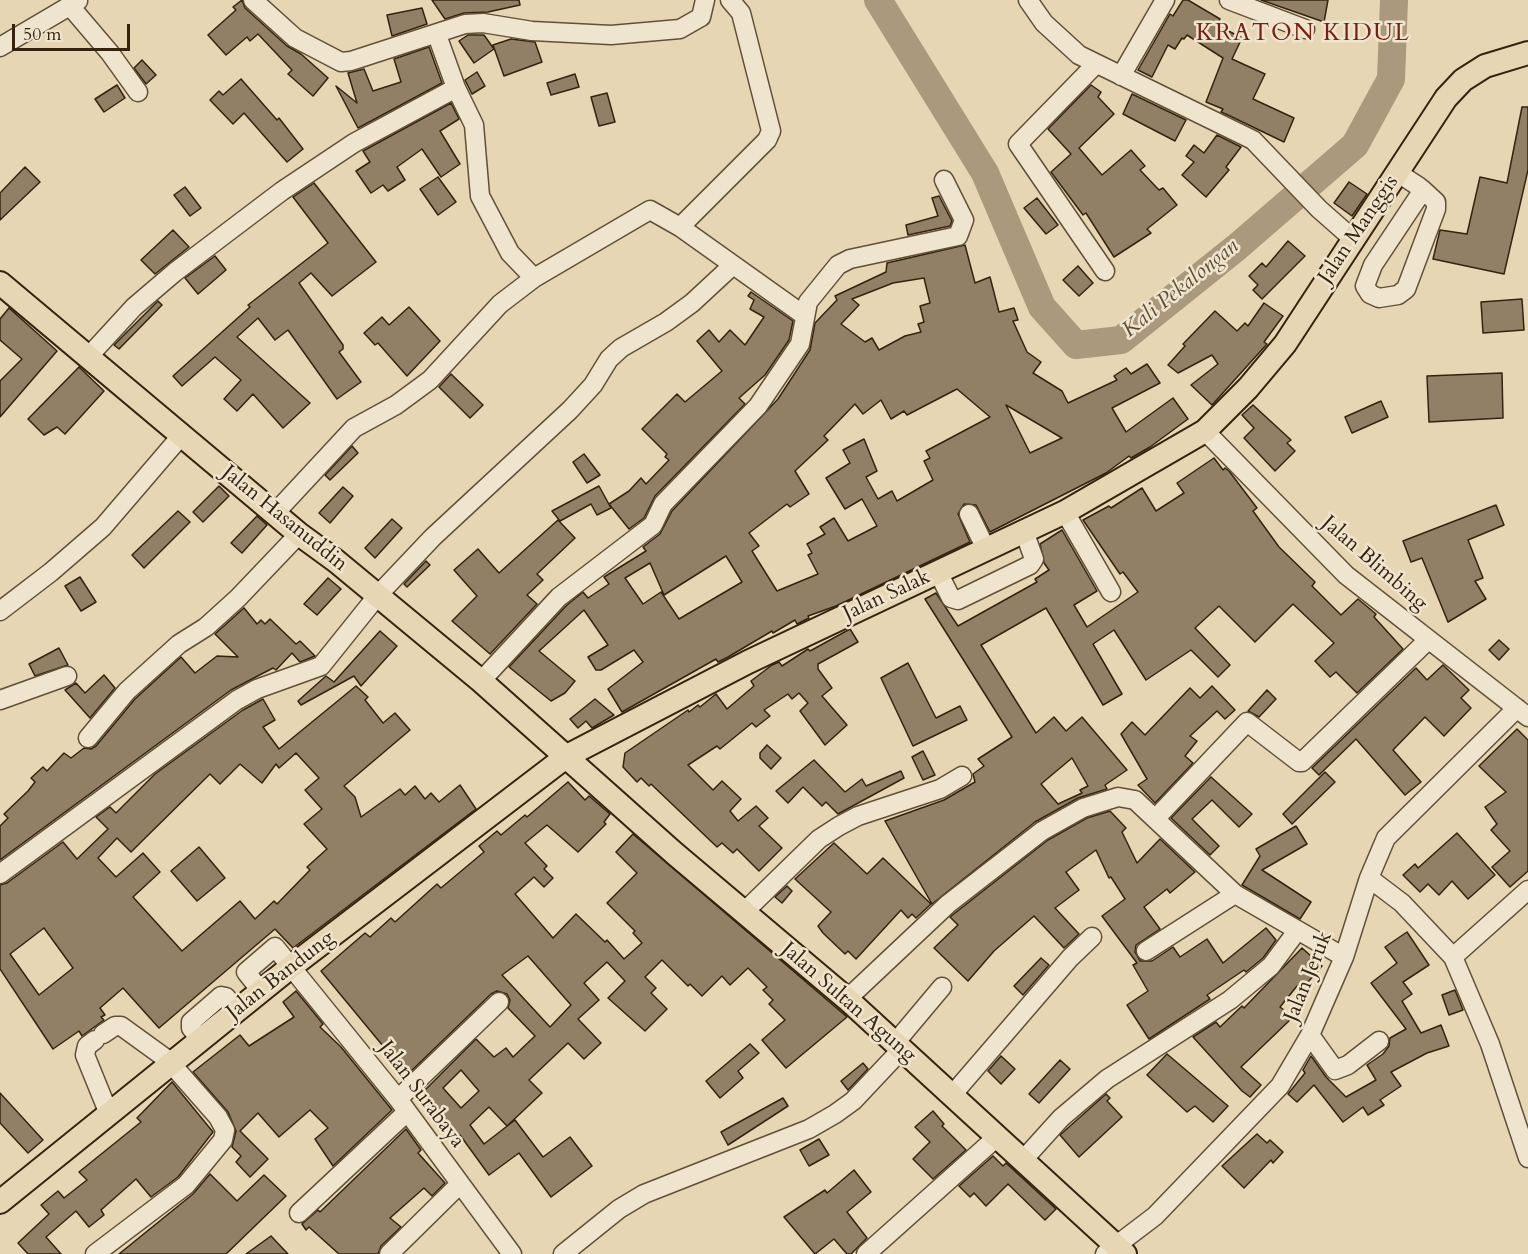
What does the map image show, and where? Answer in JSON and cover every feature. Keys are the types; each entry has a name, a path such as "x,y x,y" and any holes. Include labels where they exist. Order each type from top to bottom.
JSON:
{"main road":[{"name":"Jalan Manggis","path":"1205,430 1248,388 1285,344 1398,173 1426,126 1463,80 1485,66 1524,54"},
{"name":"Jalan Hasanuddin","path":"0,283 299,534 481,681 567,756"},
{"name":"Jalan Salak","path":"567,756 748,662 1065,512 1205,430"},
{"name":"Jalan Sultan Agung","path":"567,756 953,1094 1116,1251"},
{"name":"Jalan Bandung","path":"0,1202 292,966 567,756"}],"street":[{"path":"252,0 295,38 341,62 437,35 465,24 483,23 532,31 610,35 680,29 700,17 705,0"},
{"path":"680,227 767,140 771,131 741,13 730,0"},
{"path":"1028,0 1064,44 1096,64 1246,135 1285,171 1319,209 1353,239"},
{"path":"1121,76 1165,0"},
{"path":"1229,0 1305,29"},
{"path":"0,47 75,3 138,92"},
{"path":"437,35 456,88 474,125 480,196 510,253 534,278"},
{"path":"1096,64 1018,144 1105,271"},
{"path":"89,356 134,307 175,272 282,191 354,143 456,88"},
{"path":"1398,173 1423,190 1436,202 1436,209 1420,257 1406,289 1398,295 1379,298 1370,294 1365,286 1374,266 1395,230 1423,190"},
{"path":"481,681 559,597 653,525 663,504 758,406 800,344 806,323 808,302 843,261 958,236 963,220 945,180"},
{"path":"275,513 354,428 388,410 430,380 500,304 534,278 647,211 653,211 680,227 805,316"},
{"path":"1369,215 1395,230"},
{"path":"0,874 237,700 257,689 321,666 378,596 433,537 570,410 593,385 609,360 621,348 666,322 693,303 733,265"},
{"name":"Jalan Blimbing","path":"1205,430 1346,575 1522,712"},
{"path":"0,611 51,572 103,527 181,436"},
{"path":"1065,512 1111,592"},
{"path":"969,514 986,549"},
{"path":"938,572 951,598 958,600 1030,566 1034,559 1024,531"},
{"path":"88,738 128,691 179,644 206,627 238,598 299,534"},
{"path":"1156,818 1247,722 1302,762 1428,640"},
{"path":"0,700 67,676"},
{"name":"Jalan Jeruk","path":"1116,1251 1155,1216 1280,1086 1310,1035 1344,957 1369,878 1386,838 1522,712"},
{"path":"744,912 819,839 839,826 858,816 940,789 962,776"},
{"path":"847,999 948,904 1042,831 1083,808 1118,797 1135,800 1235,894 1297,932 1344,957"},
{"path":"1369,878 1402,903 1453,957 1490,1044 1528,1158"},
{"path":"1453,957 1528,890"},
{"path":"1146,951 1235,894"},
{"path":"1023,1160 1061,1118 1107,1079 1230,1000 1271,966 1297,932"},
{"path":"953,1094 1070,958 1092,937"},
{"name":"Jalan Surabaya","path":"292,966 402,1105 512,1254"},
{"path":"563,1254 619,1209 644,1194 809,1129 835,1114 853,1101 942,987"},
{"path":"299,1213 500,1002"},
{"path":"95,1254 186,1185 223,1140 225,1130 171,1063 121,1026 115,1026 87,1046 85,1055 109,1114"},
{"path":"1310,1035 1335,1070 1348,1065 1379,1041"},
{"path":"866,1254 997,1137"},
{"path":"389,1254 460,1184"}],"building":[{"path":"242,0 245,8 287,46 301,54 328,78 313,96 288,74 292,70 258,34 250,41 247,37 226,55 208,35 236,10 233,7"},
{"path":"432,0 519,0 520,5 488,12 464,13 445,19"},
{"path":"1183,0 1188,0 1220,19 1217,25 1242,38 1232,59 1265,74 1253,99 1294,118 1284,142 1221,112 1223,109 1206,102 1223,58 1187,35 1184,39 1182,38 1175,49 1168,45 1152,77 1138,70 1170,14 1173,16"},
{"path":"1261,0 1328,0 1324,22"},
{"path":"422,8 427,24 392,36 387,15"},
{"path":"468,35 484,35 494,49 474,63 459,41"},
{"path":"511,39 535,42 542,62 504,76 493,45"},
{"path":"429,47 442,83 358,128 336,86 357,103 348,73 364,69 373,91 401,82 394,59"},
{"path":"142,60 156,75 146,84 134,68"},
{"path":"477,72 485,86 472,94 465,80"},
{"path":"575,74 579,87 551,95 547,83"},
{"path":"241,79 277,120 279,118 303,149 287,162 244,113 233,124 210,100 219,91 223,95"},
{"path":"117,85 125,98 104,112 95,99"},
{"path":"1091,85 1101,92 1098,97 1114,114 1079,148 1102,175 1131,150 1145,166 1140,170 1159,190 1163,188 1177,205 1147,229 1151,233 1114,257 1086,213 1083,215 1051,172 1071,154 1048,129"},
{"path":"607,93 615,122 599,126 591,97"},
{"path":"1132,94 1186,120 1175,141 1123,114"},
{"path":"451,103 459,119 440,131 460,164 441,177 422,149 397,167 405,180 388,191 383,185 371,193 356,171 370,162 363,151"},
{"path":"1522,107 1528,107 1528,170 1504,274 1433,259 1440,230 1467,234 1480,177 1507,183"},
{"path":"1217,135 1241,147 1226,167 1229,170 1206,197 1182,175 1194,162 1186,156 1194,145 1204,153"},
{"path":"25,167 40,182 0,220 0,193"},
{"path":"438,177 456,202 438,215 420,189"},
{"path":"1349,182 1367,194 1352,216 1334,203"},
{"path":"314,183 376,262 332,296 311,273 299,283 343,345 343,349 339,352 361,382 337,399 288,330 275,340 258,318 237,337 310,403 283,428 253,394 237,411 224,399 241,380 215,357 182,386 173,376 250,307 248,305 328,243 293,197"},
{"path":"185,187 201,208 190,216 174,195"},
{"path":"939,196 952,221 950,226 908,235 906,225 938,216 932,198"},
{"path":"1037,198 1058,225 1046,234 1024,208"},
{"path":"173,230 189,247 155,274 141,260"},
{"path":"1288,241 1305,256 1262,299 1253,290 1258,285 1249,276 1262,263 1266,267"},
{"path":"965,245 975,283 990,277 999,312 1014,308 1018,320 1013,321 1027,352 1041,362 1033,373 1062,391 1068,403 1117,380 1114,376 1126,368 1131,374 1147,364 1160,383 1112,408 1126,432 1173,398 1188,419 1150,447 1131,458 1129,456 1106,473 990,532 976,505 964,504 958,514 970,542 836,606 808,616 809,618 797,624 795,620 773,633 772,631 718,662 716,659 622,712 608,689 643,662 634,650 601,670 596,670 588,657 608,645 584,610 539,651 575,681 565,693 551,701 509,667 567,605 583,592 588,598 609,584 604,577 646,551 643,547 660,534 672,511 778,399 810,350 815,323 837,300 835,296 886,272 887,263","holes":["924,278 930,303 920,306 924,322 918,324 921,332 905,336 879,350 872,338 865,342 841,324 859,305 852,299 893,283","957,389 990,417 926,451 930,458 924,461 933,480 897,501 892,491 878,499 866,477 877,471 864,439 843,450 850,463 826,478 845,509 862,499 877,526 848,541 834,518 820,527 825,534 807,544 812,553 808,555 818,574 777,591 752,551 759,546 749,533 787,504 790,507 809,494 795,471 828,440 824,436 855,404 863,414 881,400 891,419 904,411 907,415","1006,405 1062,438 1030,453","726,556 742,582 679,619 661,592 643,604 625,578 650,563 664,595"]},
{"path":"215,256 226,270 198,294 185,278"},
{"path":"1078,266 1093,283 1079,296 1063,280"},
{"path":"751,292 793,321 789,340 765,375 739,398 745,404 655,496 644,518 629,529 609,504 629,491 641,478 646,484 669,460 665,457 667,454 642,429 677,394 685,402 722,371 697,341 709,330 719,342 730,330 745,345 764,317 750,309 754,300 748,296"},
{"path":"1522,299 1524,330 1483,333 1481,302"},
{"path":"158,301 162,305 119,349 114,345"},
{"path":"1264,303 1283,316 1264,342 1267,344 1212,405 1191,385 1218,364 1212,355 1178,373 1168,365 1185,346 1183,344 1215,311 1237,331 1245,323 1248,326"},
{"path":"409,307 440,341 407,376 378,343 375,345 364,333 382,317 389,325"},
{"path":"9,308 57,351 0,417 0,381 22,359 0,340 0,319"},
{"path":"79,367 104,391 65,434 57,427 44,435 28,419"},
{"path":"1502,373 1503,418 1429,422 1427,376"},
{"path":"451,374 483,405 470,418 439,387"},
{"path":"1381,401 1388,417 1352,433 1345,417"},
{"path":"1253,405 1291,440 1287,443 1295,451 1275,471 1244,438 1254,428 1242,415"},
{"path":"352,446 358,453 330,480 325,475"},
{"path":"584,454 600,475 587,483 573,462"},
{"path":"1214,458 1223,470 1225,468 1229,471 1257,508 1253,511 1279,547 1315,582 1312,586 1341,615 1358,599 1376,614 1374,617 1403,649 1357,693 1336,672 1330,677 1315,661 1334,643 1293,604 1255,642 1219,606 1195,628 1230,665 1218,677 1191,650 1146,680 1114,630 1093,644 1122,694 1103,705 1046,608 981,645 1036,733 1054,717 1066,731 1082,717 1127,770 1105,785 1107,789 1078,798 1035,822 932,904 885,821 944,800 975,782 973,774 984,766 978,759 1012,737 925,599 936,593 958,626 1037,582 1035,579 1049,570 1044,563 1040,544 1062,530 1097,591 1074,605 1087,627 1138,592 1123,572 1120,574 1083,520 1109,506 1111,508 1142,488 1156,511 1184,493 1177,483","holes":["1072,758 1088,786 1080,790 1082,793 1058,804 1041,784"]},
{"path":"219,486 229,496 203,522 193,512"},
{"path":"599,486 611,508 597,515 591,504 560,521 552,511"},
{"path":"343,487 353,496 330,523 319,513"},
{"path":"1496,505 1504,525 1468,540 1483,578 1475,581 1486,599 1448,622 1422,558 1411,562 1403,541"},
{"path":"178,511 190,522 144,568 132,555"},
{"path":"257,516 267,525 242,553 231,543"},
{"path":"392,519 402,528 375,558 365,548"},
{"path":"558,520 575,538 537,574 543,580 527,595 537,604 490,654 452,621 477,596 454,570 478,549 499,573"},
{"path":"426,561 430,565 407,587 404,584"},
{"path":"80,577 96,602 81,611 65,586"},
{"path":"328,578 341,589 317,615 304,604"},
{"path":"244,608 257,624 261,620 265,624 270,619 296,644 300,641 315,656 300,662 292,653 276,670 273,668 231,690 0,860 0,826 8,818 4,814 35,782 31,778 43,767 47,771 64,753 71,758 84,748 91,749 96,746 135,699 181,657 195,673 217,656 238,657 215,634"},
{"path":"850,629 858,642 818,664 818,669 832,688 822,696 847,725 825,745 800,711 808,703 799,693 792,699 788,694 764,710 770,716 756,727 752,723 720,749 717,746 688,765 713,790 722,781 741,799 730,811 738,821 756,806 768,818 759,826 782,848 759,871 737,849 733,853 722,843 717,847 651,784 649,786 641,778 637,782 623,767 625,753 688,710 689,712 698,705 700,707 716,694 727,709 754,686 751,681 772,665 779,662 782,666 808,649 810,651"},
{"path":"380,631 397,646 361,686 354,676 301,705 298,701 326,676 334,682"},
{"path":"1499,640 1509,649 1499,660 1489,650"},
{"path":"59,648 68,665 35,676 29,664"},
{"path":"908,663 936,718 960,706 967,720 913,746 881,678"},
{"path":"1443,665 1469,690 1461,698 1471,708 1444,736 1425,717 1393,750 1421,782 1405,795 1356,739 1319,775 1312,768 1416,668 1427,680"},
{"path":"104,675 115,688 90,718 65,690 76,683 85,693"},
{"path":"356,686 368,697 365,700 383,723 395,713 410,730 344,786 355,797 361,817 400,789 405,795 415,786 425,799 431,793 439,802 460,785 476,809 293,948 275,929 159,1028 123,988 100,1008 105,1015 101,1017 104,1020 82,1036 79,1031 53,1049 0,969 0,885 7,883 63,842 77,859 108,829 96,817 110,807 116,813 155,774 243,710 263,699 275,720 263,727 279,749","holes":["296,753 319,778 305,790 322,809 304,824 327,849 307,867 310,870 277,904 274,901 255,919 240,901 182,951 133,897 160,872 143,853 116,877 98,858 117,838 131,852 210,774 220,784 240,764 262,783 276,764 279,768","44,928 73,968 39,995 10,954"]},
{"path":"1212,686 1235,710 1225,719 1217,711 1190,736 1197,741 1185,756 1193,763 1155,803 1138,785 1147,779 1121,734 1132,722 1145,735 1190,688 1200,698"},
{"path":"1267,690 1276,699 1259,717 1248,711"},
{"path":"595,699 614,715 592,728 586,721 578,728 570,719"},
{"path":"1517,729 1528,740 1528,871 1510,887 1492,867 1510,851 1491,830 1497,824 1485,807 1506,792 1479,766"},
{"path":"767,745 781,758 771,769 760,758 760,753"},
{"path":"923,751 935,775 923,780 912,757"},
{"path":"814,760 845,792 862,779 866,786 901,771 904,778 838,814 826,802 822,806 803,787 788,803 776,791"},
{"path":"1325,772 1335,782 1292,824 1283,814"},
{"path":"1211,777 1252,814 1239,827 1212,800 1192,819 1219,846 1210,855 1171,818"},
{"path":"568,782 585,800 589,796 610,814 604,822 606,824 578,852 547,825 525,843 547,866 544,869 553,878 544,887 534,877 515,894 553,938 576,914 605,942 607,940 624,959 642,943 633,933 635,931 607,903 637,873 616,852 633,834 847,1017 786,1068 762,1040 785,1020 769,1004 773,1000 763,990 767,987 748,968 730,985 722,976 702,996 690,984 688,986 662,960 645,977 656,988 651,993 667,1009 645,1031 608,998 625,981 607,962 584,983 599,1000 578,1019 601,1043 584,1059 568,1043 529,1080 542,1093 507,1126 489,1107 470,1125 484,1144 515,1120 543,1157 570,1137 592,1166 551,1197 519,1153 489,1175 460,1135 458,1137 420,1095 476,1039 494,1057 506,1048 513,1057 535,1036 508,1008 510,1000 507,994 497,991 491,994 407,1075 321,971 365,933 370,937 391,918 395,922 437,884 441,888 484,852 479,846 497,831 501,835 525,815 527,817","holes":["528,956 571,1005 550,1027 502,975","461,1070 479,1091 461,1108 443,1088"]},
{"path":"1110,811 1126,828 1122,832 1137,863 1160,839 1195,872 1170,893 1167,889 1144,907 1160,929 1136,945 1135,952 1140,961 1152,961 1173,947 1180,957 1207,939 1223,963 1266,928 1276,940 1263,958 1246,972 1244,970 1207,995 1210,999 1149,1039 1127,1005 1148,991 1133,965 1137,963 1102,916 1125,899 1111,877 1109,878 1096,850 1066,872 1079,890 1055,908 1079,934 1064,948 1034,916 994,951 968,981 934,948 958,925 950,917 1048,840 1087,818"},
{"path":"1296,826 1307,844 1262,870 1311,902 1300,919 1242,885 1260,856 1256,849"},
{"path":"1457,833 1495,875 1468,899 1452,881 1439,895 1428,884 1420,892 1403,875 1415,864 1418,868"},
{"path":"834,843 867,874 883,858 931,904 916,918 912,914 908,918 901,910 856,959 848,951 845,954 823,933 818,926 831,912 795,879"},
{"path":"199,847 225,878 197,901 171,871"},
{"path":"787,886 792,891 782,903 775,897"},
{"path":"1407,932 1429,965 1403,982 1412,994 1402,1001 1421,1033 1441,1025 1449,1046 1427,1053 1391,1072 1401,1086 1380,1100 1384,1105 1368,1115 1363,1107 1343,1122 1314,1085 1297,1102 1288,1094 1305,1073 1303,1070 1311,1056 1326,1077 1346,1097 1376,1080 1367,1065 1383,1054 1389,1046 1390,1038 1406,1029 1371,983 1397,963 1385,947"},
{"path":"1302,948 1322,966 1301,990 1297,986 1280,1007 1293,1017 1241,1067 1261,1085 1250,1097 1193,1037 1216,1022 1220,1027 1242,1006 1244,1008"},
{"path":"1041,958 1049,965 1023,995 1014,986"},
{"path":"1455,990 1463,1010 1449,1015 1442,995"},
{"path":"296,991 323,1024 320,1027 341,1047 392,1110 333,1166 315,1139 328,1128 310,1110 279,1137 258,1113 240,1131 268,1159 250,1177 236,1162 241,1156 232,1147 236,1131 228,1112 193,1072 240,1035 249,1046 294,1017 283,1002"},
{"path":"750,1044 759,1053 738,1071 743,1078 720,1098 706,1081"},
{"path":"1167,1054 1228,1106 1213,1122 1195,1106 1187,1112 1147,1075"},
{"path":"1001,1056 1015,1069 1001,1084 988,1071"},
{"path":"1060,1060 1070,1069 1039,1103 1029,1094"},
{"path":"863,1063 868,1069 848,1090 841,1081"},
{"path":"172,1082 213,1132 178,1177 151,1197 136,1179 101,1210 104,1215 89,1227 76,1211 46,1237 61,1254 28,1254 18,1243 49,1214 41,1205 58,1191 64,1198 87,1180 79,1172 141,1122 137,1118"},
{"path":"0,1093 43,1140 28,1153 0,1123"},
{"path":"1106,1094 1110,1098 1107,1101 1122,1117 1079,1157 1060,1135"},
{"path":"783,1098 788,1106 728,1145 721,1132"},
{"path":"933,1111 944,1124 942,1126 966,1150 933,1179 913,1159 930,1142 915,1127"},
{"path":"406,1129 421,1150 418,1153 445,1183 432,1196 424,1188 390,1218 401,1227 381,1246 378,1254 339,1254 309,1227 306,1230 302,1224 318,1210 320,1212"},
{"path":"1257,1134 1267,1143 1270,1140 1283,1152 1273,1163 1271,1160 1244,1188 1222,1166"},
{"path":"819,1139 829,1155 809,1166 800,1150"},
{"path":"993,1156 1003,1166 1006,1163 1056,1209 1045,1220 1008,1184 986,1206 974,1193 970,1197 959,1186"},
{"path":"854,1170 871,1192 847,1212 867,1238 851,1254 847,1254 834,1239 815,1254 784,1217 825,1190 827,1193"},
{"path":"210,1174 237,1201 264,1175 286,1196 226,1254 119,1254 193,1194"},
{"path":"271,1236 288,1254 246,1254"}],"waterway":[{"name":"Kali Pekalongan","path":"878,0 985,173 1042,307 1076,345 1121,340 1237,247 1355,145 1391,79 1394,0"}],"district":[{"name":"KRATON KIDUL","path":"1303,34"}]}
